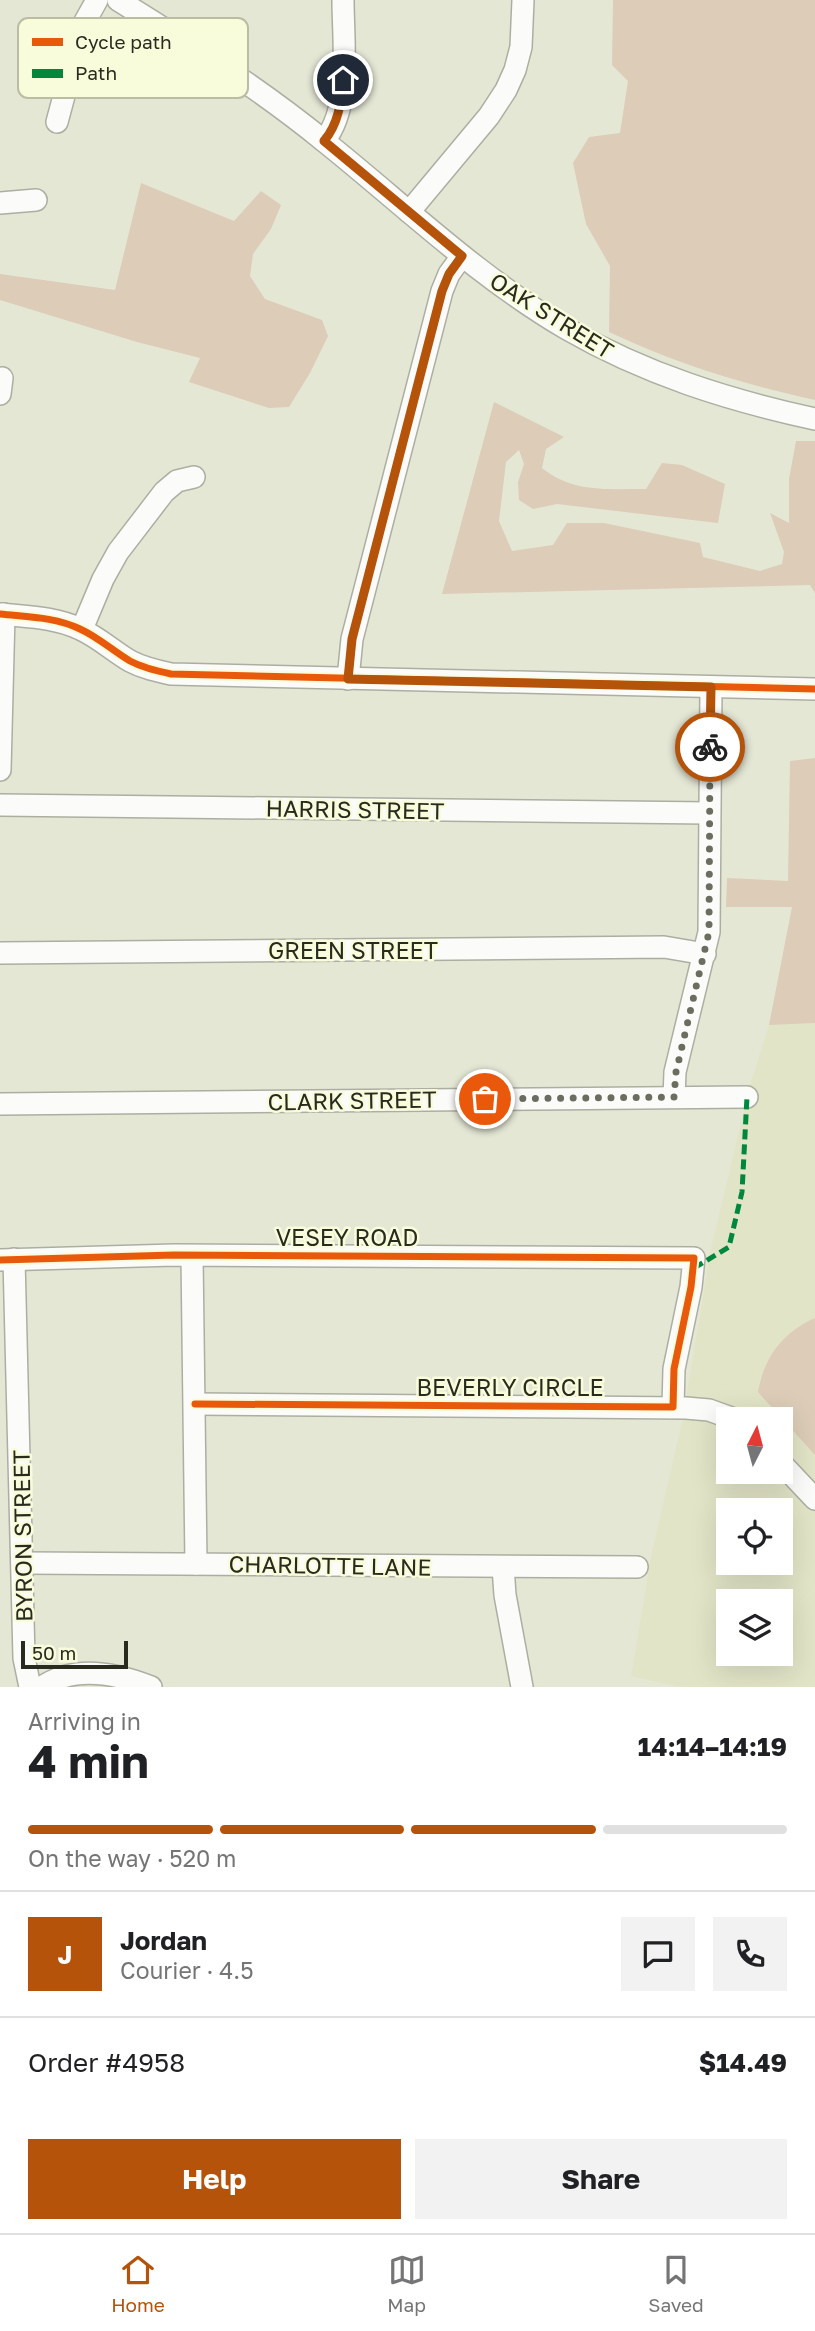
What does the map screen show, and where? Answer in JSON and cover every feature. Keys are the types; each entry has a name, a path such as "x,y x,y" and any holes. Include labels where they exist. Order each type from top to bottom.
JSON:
{"street":[{"path":"87,18 97,0"},
{"name":"OAK STREET","path":"118,0 147,18"},
{"path":"324,141 333,128 341,102 343,0"},
{"path":"409,212 489,116 506,90 521,47 523,0"},
{"name":"OAK STREET","path":"248,83 324,141 462,256 542,314 636,365 726,398 815,419"},
{"path":"57,122 63,98"},
{"path":"0,203 36,200"},
{"path":"348,679 352,639 442,291 449,274 462,256"},
{"path":"82,629 103,579 118,552 164,492 177,481 194,477"},
{"path":"0,770 2,614 54,620 82,629 130,661 160,672 183,675 815,689"},
{"path":"674,1097 676,1072 705,954 710,913 711,687"},
{"name":"HARRIS STREET","path":"0,805 709,813"},
{"name":"GREEN STREET","path":"0,953 664,947 705,954"},
{"name":"CLARK STREET","path":"0,1104 747,1097"},
{"path":"192,1256 197,1564"},
{"name":"VESEY ROAD","path":"7,1259 192,1256 694,1258 674,1369 673,1407"},
{"name":"BYRON STREET","path":"7,1259 10,1419 23,1563 24,1657 30,1687"},
{"name":"BEVERLY CIRCLE","path":"195,1404 673,1407 716,1413"},
{"path":"793,1476 815,1499"},
{"name":"CHARLOTTE LANE","path":"23,1563 636,1567"},
{"path":"503,1567 505,1595 522,1687"},
{"path":"42,1687 60,1677 79,1673 122,1678 150,1687"}],"shaded area":[{"path":"613,0 815,0 815,400 710,372 609,332 610,266 586,224 573,163 589,137 620,133 628,81 612,65"},
{"path":"141,183 234,221 261,191 281,205 271,229 253,254 250,276 265,299 322,320 328,336 289,407 269,408 189,382 200,358 137,342 0,300 0,274 115,290"},
{"path":"494,402 564,437 546,449 542,468 566,482 591,488 646,489 662,463 682,465 725,484 718,523 557,504 533,509 519,500 518,482 524,464 519,450 506,462 499,521 512,551 553,545 567,523 604,523 700,543 703,557 760,571 782,564 784,552 770,513 789,523 789,479 796,441 815,441 815,593 810,585 442,594"},
{"path":"815,758 815,1023 769,1025 792,907 726,907 727,878 788,881 790,761"},
{"path":"815,1023 815,1687 679,1687 631,1676 651,1556 682,1422 711,1248 750,1085 769,1025"},
{"path":"815,1318 815,1455 793,1431 793,1407 772,1407 758,1392 770,1357 784,1338"}],"marked path":[{"path":"694,1268 729,1247 742,1192 747,1097"}],"cycle path":[{"path":"0,614 41,618 70,625 93,636 135,663 171,674 815,689"},
{"path":"0,1260 174,1255 694,1258 691,1287 674,1369 673,1407 195,1404"}],"way so far":[{"path":"485,1099 674,1097 674,1080 708,942 710,747"}],"route":[{"path":"343,80 339,112 324,141 462,256 453,266 442,291 352,639 348,679 711,687 710,747"}]}
